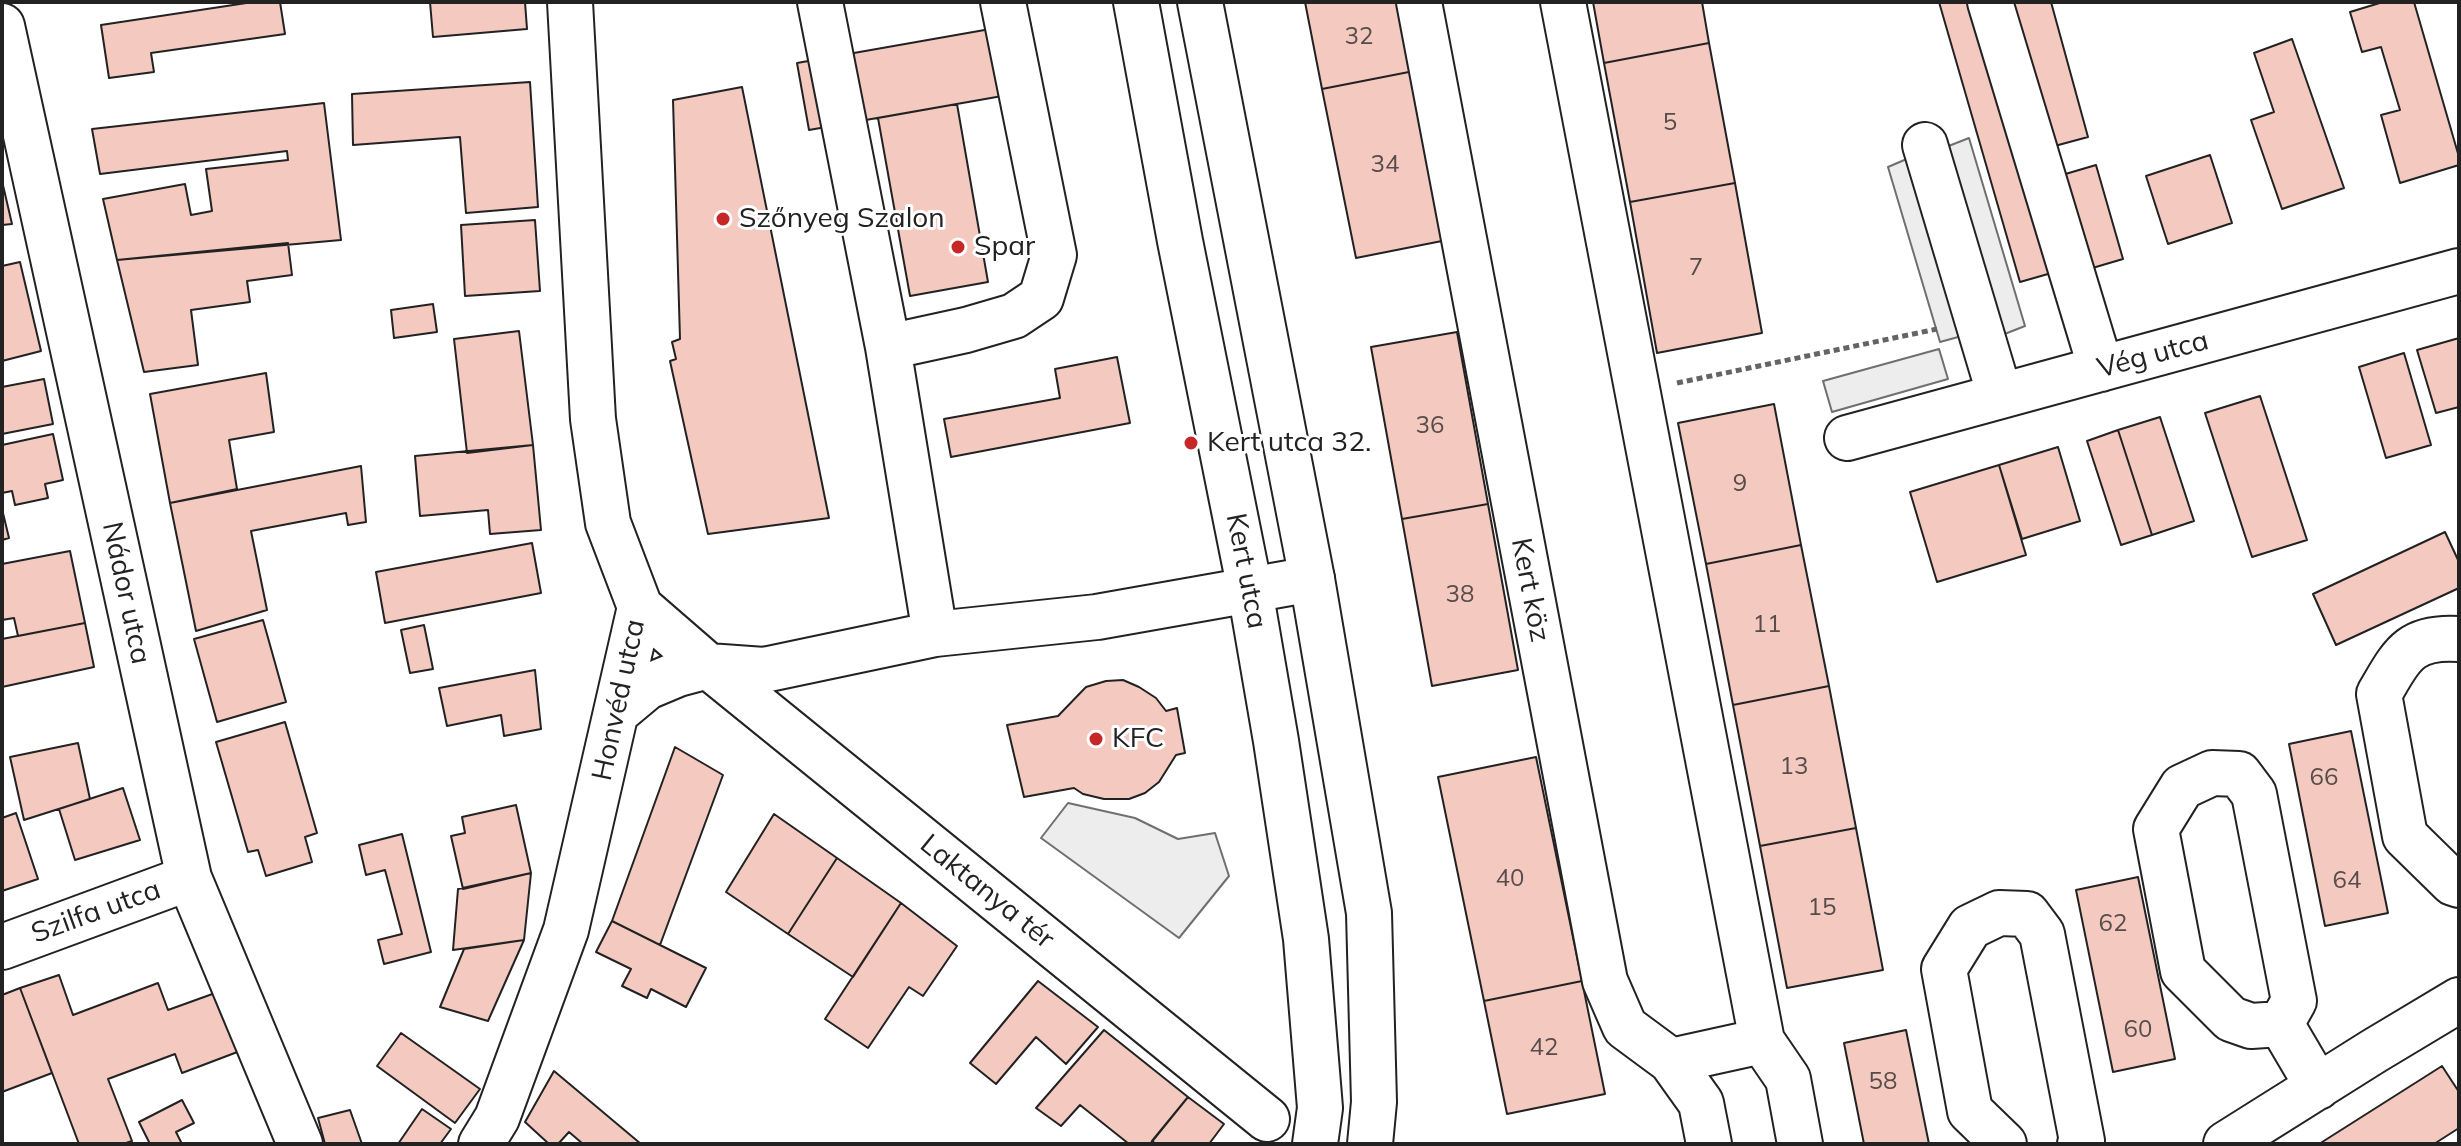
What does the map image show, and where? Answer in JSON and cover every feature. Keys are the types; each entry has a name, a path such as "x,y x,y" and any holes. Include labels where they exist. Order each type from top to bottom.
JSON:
{"street":[{"name":"Honvéd utca","path":"481,1144 497,1118 566,930 640,607 608,523 593,419 570,2"},
{"path":"820,2 888,347 935,634"},
{"path":"888,347 1014,316 1041,298 1054,255 1003,2"},
{"name":"Kert utca","path":"1136,2 1250,590 1276,741 1306,939 1320,1108 1315,1144"},
{"path":"1200,2 1312,579 1369,913 1374,1102 1370,1144"},
{"name":"Kert köz","path":"1419,2 1605,981 1625,1027 1671,1061 1701,1103 1709,1144"},
{"path":"1563,2 1762,1041 1788,1079 1800,1144"},
{"path":"1990,2 2101,369"},
{"name":"Nádor utca","path":"2,26 189,878 300,1144"},
{"path":"1925,145 2000,396"},
{"name":"Vég utca","path":"1847,438 2459,271"},
{"path":"617,712 647,687 708,666 764,670 935,634 1097,617 1312,579"},
{"name":"Laktanya tér","path":"640,607 708,666 1267,1119"},
{"path":"2459,639 2434,637 2405,652 2379,694 2405,836 2453,883 2459,885"},
{"path":"2212,773 2239,774 2254,794 2294,1001 2281,1024 2251,1026 2231,1019 2183,971 2156,829 2182,787 2212,773"},
{"name":"Szilfa utca","path":"2,947 189,878"},
{"path":"2004,1144 1970,1111 1944,969 1970,927 1999,913 2027,914 2042,934 2082,1141 2080,1144"},
{"path":"2226,1144 2318,1087 2453,1016"},
{"path":"2281,1024 2318,1087"},
{"path":"1671,1061 1762,1041"}],"path":[{"path":"1637,392 1937,329"}],"shaded area":[{"path":"1969,138 2025,326 1997,337 1941,149"},
{"path":"1916,155 1969,334 1940,342 1888,167"},
{"path":"1939,349 1948,379 1832,412 1823,381"},
{"path":"1068,803 1135,818 1178,839 1215,833 1229,876 1179,938 1041,838"}],"building":[{"path":"253,2 280,2 285,34 151,53 154,72 109,78 101,25"},
{"path":"430,2 525,2 527,29 433,37"},
{"path":"1305,2 1400,2 1414,71 1322,89"},
{"path":"1593,2 1702,2 1709,43 1604,63"},
{"path":"1939,2 1977,2 2055,272 2020,282"},
{"path":"2011,2 2051,2 2088,137 2051,147"},
{"path":"2383,2 2414,2 2459,157 2459,165 2400,183 2381,115 2400,110 2381,47 2362,52 2350,12"},
{"path":"1030,22 1042,89 809,130 797,63"},
{"path":"2292,39 2344,188 2282,209 2251,120 2274,112 2254,53"},
{"path":"1709,43 1735,183 1630,202 1604,63"},
{"path":"1414,71 1447,240 1356,258 1322,89"},
{"path":"530,82 538,207 466,213 460,137 353,145 352,94"},
{"name":"Szőnyeg Szalon","path":"742,87 829,518 708,534 670,361 676,359 672,342 680,339 673,100"},
{"path":"324,103 341,240 117,260 103,199 185,184 191,215 212,211 206,169 288,160 287,151 100,174 92,129"},
{"path":"957,104 988,282 910,296 878,118"},
{"path":"2210,155 2232,223 2168,244 2146,176"},
{"path":"2096,165 2123,259 2089,269 2062,175"},
{"path":"2,181 12,224 2,225"},
{"path":"1735,183 1762,333 1657,353 1630,202"},
{"path":"535,220 540,291 465,296 461,225"},
{"path":"288,243 292,275 247,281 250,302 191,310 198,365 144,372 117,260"},
{"path":"20,262 41,351 2,361 2,266"},
{"path":"433,304 437,332 394,338 391,310"},
{"path":"519,331 533,445 467,453 454,339"},
{"path":"1457,332 1488,504 1402,519 1371,347"},
{"path":"2459,338 2459,407 2436,413 2417,350"},
{"path":"2404,353 2431,445 2386,458 2359,367"},
{"path":"1117,357 1130,423 951,457 944,419 1060,398 1055,369"},
{"path":"266,373 274,432 229,440 237,489 170,503 150,394"},
{"path":"44,379 53,424 2,434 2,387"},
{"path":"2260,396 2307,540 2252,557 2205,413"},
{"path":"1774,404 1801,545 1706,564 1678,423"},
{"path":"2160,417 2194,521 2152,535 2118,430"},
{"path":"2118,430 2152,535 2121,545 2087,441"},
{"path":"53,434 63,480 45,484 48,498 15,505 12,491 2,493 2,445"},
{"path":"533,445 541,530 490,534 488,510 420,516 415,456"},
{"path":"2058,447 2080,521 2022,539 1999,465"},
{"path":"1999,465 2026,555 1937,582 1910,492"},
{"path":"361,466 366,522 348,525 346,513 251,531 267,610 196,631 170,503"},
{"path":"1488,504 1518,670 1432,686 1402,519"},
{"path":"2,509 9,538 2,540"},
{"path":"2445,532 2459,562 2459,588 2336,645 2313,594"},
{"path":"532,543 541,593 385,623 376,572"},
{"path":"1801,545 1829,686 1733,705 1706,564"},
{"path":"70,551 85,623 18,636 14,618 2,620 2,564"},
{"path":"263,620 286,702 217,722 194,639"},
{"path":"85,623 94,667 2,687 2,639"},
{"path":"424,625 433,669 410,673 401,630"},
{"path":"535,670 541,729 504,736 501,715 447,726 439,688"},
{"name":"KFC","path":"1123,680 1156,698 1166,711 1177,708 1185,753 1176,755 1159,782 1145,793 1129,799 1104,799 1083,794 1074,788 1024,797 1007,725 1058,716 1086,687"},
{"path":"1829,686 1856,828 1760,846 1733,705"},
{"path":"285,722 317,833 305,837 312,862 266,876 258,850 248,852 216,742"},
{"path":"2351,731 2388,913 2325,926 2289,744"},
{"path":"78,743 90,799 24,820 10,757"},
{"path":"675,747 723,775 660,945 612,921"},
{"path":"1536,757 1582,981 1484,1001 1438,777"},
{"path":"123,788 140,840 75,860 59,809"},
{"path":"516,805 531,873 463,889 451,836 465,833 462,817"},
{"path":"16,813 38,879 2,891 2,818"},
{"path":"774,814 837,858 788,934 726,892"},
{"path":"1856,828 1883,970 1787,988 1760,846"},
{"path":"402,834 431,952 384,964 378,940 402,934 385,870 366,875 359,845"},
{"path":"837,858 901,903 853,977 788,934"},
{"path":"531,873 524,940 453,950 458,889"},
{"path":"2138,877 2175,1059 2113,1072 2076,890"},
{"path":"901,903 957,946 923,996 909,987 868,1048 825,1019"},
{"path":"612,921 706,968 686,1007 651,989 647,998 622,986 631,969 596,952"},
{"path":"524,940 488,1021 440,1007 464,949"},
{"path":"59,975 73,1015 158,983 168,1010 218,992 240,1051 182,1073 175,1054 108,1079 132,1141 123,1144 79,1144 20,988"},
{"path":"1038,981 1098,1027 1066,1064 1036,1037 996,1084 970,1063"},
{"path":"1582,981 1605,1094 1507,1114 1484,1001"},
{"path":"20,988 52,1073 2,1092 2,995"},
{"path":"1104,1030 1188,1097 1150,1144 1129,1144 1080,1105 1061,1126 1036,1108"},
{"path":"1906,1030 1929,1144 1864,1144 1844,1043"},
{"path":"401,1033 480,1089 455,1123 377,1066"},
{"path":"2442,1066 2459,1092 2459,1128 2434,1144 2319,1144"},
{"path":"554,1071 641,1144 583,1144 569,1132 558,1144 549,1144 525,1122"},
{"path":"1188,1097 1224,1124 1209,1144 1156,1144 1152,1141"},
{"path":"182,1100 194,1123 176,1132 182,1144 150,1144 139,1122"},
{"path":"422,1109 451,1129 440,1144 398,1144"},
{"path":"350,1110 362,1144 325,1144 318,1118"}],"place":[{"name":"Szőnyeg Szalon","path":"723,219"},
{"name":"Spar","path":"958,247"},
{"name":"Kert utca 32.","path":"1191,443"},
{"name":"KFC","path":"1096,739"}]}
